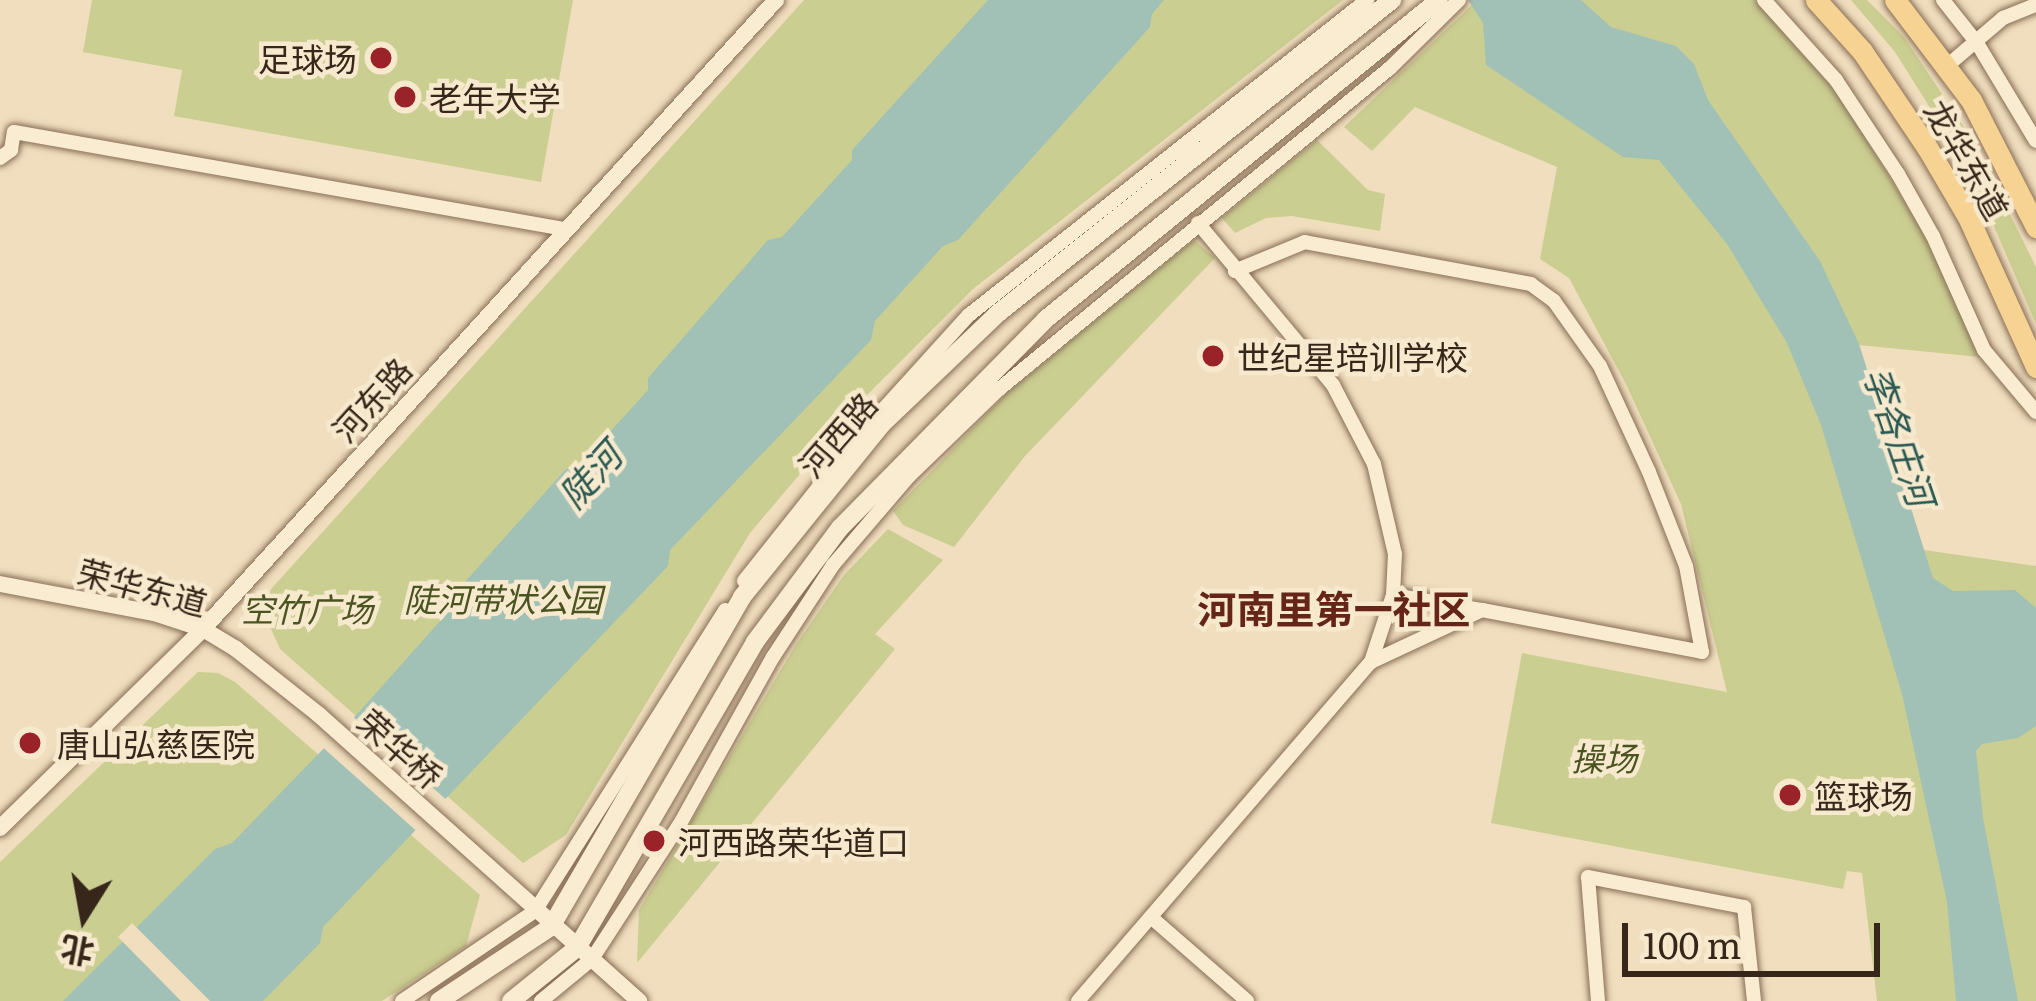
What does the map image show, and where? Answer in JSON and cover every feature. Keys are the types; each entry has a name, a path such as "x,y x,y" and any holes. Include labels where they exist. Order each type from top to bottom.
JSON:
{"main road":[{"name":"河西路","path":"439,1001 551,927 742,597 882,424 997,314 1392,0"},
{"name":"龙华东道","path":"1816,0 1862,51 1928,149 1968,217 2036,367"},
{"name":"龙华东道","path":"1895,0 1971,100 2036,226"},
{"name":"河西路","path":"511,1001 585,954 755,642 840,528 1046,319 1446,3"}],"street":[{"name":"河东路","path":"0,828 203,629 776,0"},
{"path":"401,1001 535,911 736,592 797,509 969,315 1367,0"},
{"path":"1764,0 1836,80 1886,155 1934,236 1984,350 2036,412"},
{"path":"1942,0 1977,43 2036,141"},
{"path":"541,1001 585,954 681,822 772,658 833,565 910,475 998,390 1390,68 1446,3"},
{"path":"1947,66 2002,18 2036,5"},
{"path":"0,158 11,150 14,132 564,229"},
{"path":"1078,1001 1371,662 1393,595 1395,554 1374,464 1354,418 1333,385 1198,223"},
{"path":"1234,271 1305,242 1531,284 1554,301 1600,366 1648,472 1686,566 1702,652 1393,595"},
{"name":"荣华东道","path":"0,584 154,613 203,629 318,714"},
{"path":"1371,662 1482,610"},
{"name":"荣华桥","path":"318,714 535,911"},
{"path":"1598,1001 1588,877 1744,907 1754,1001"},
{"path":"535,911 639,1001"},
{"path":"1152,918 1246,1001"}],"green space":[{"name":"老年大学","path":"92,0 573,0 541,182 174,116 182,70 83,52"},
{"name":"陡河带状公园","path":"804,0 1343,0 973,289 866,396 750,533 566,835 523,863 280,649 265,615 271,589"},
{"name":"操场","path":"1477,0 1755,0 1840,97 1932,246 1980,357 1859,345 1924,550 2036,566 2036,1001 1877,1001 1862,873 1847,871 1843,889 1491,823 1522,653 1727,692 1681,504 1626,384 1569,278 1540,259 1557,167 1415,107 1372,151 1344,127"},
{"path":"1851,0 1867,0 1904,37 1974,142 2036,267 2036,324 1971,173 1895,52"},
{"path":"1317,140 1368,190 1385,194 1380,231 1292,216 1266,218 1235,233 1222,218"},
{"path":"1194,240 1215,258 1025,456 954,547 903,525 893,511 1007,393"},
{"path":"888,529 943,560 875,634 895,649 637,963 639,910 795,646 844,575"},
{"path":"198,672 218,673 235,682 480,895 466,946 382,1001 0,1001 0,862"}],"water":[{"name":"陡河","path":"988,0 1164,0 1152,14 1150,27 958,240 943,246 875,321 871,340 670,550 668,566 323,927 320,943 263,1001 63,1001 215,849 232,843 360,711 449,611 456,592 566,469 579,466 648,390 648,378 768,240 782,237 852,160 852,150"},
{"path":"1468,0 1581,0 1611,27 1676,46 1694,64 1708,100 1820,261 1859,344 1933,578 1953,591 2015,590 2036,608 2036,726 2018,738 1982,744 1976,751 1983,818 2018,1001 1956,1001 1947,902 1902,694 1821,425 1787,343 1727,244 1659,160 1623,157 1486,65 1483,23"}],"pier":[{"path":"349,713 451,804 421,835 319,744"},
{"path":"132,923 210,1001 181,1001 118,937"}],"place":[{"name":"足球场","path":"381,58"},
{"name":"老年大学","path":"405,97"},
{"name":"世纪星培训学校","path":"1213,356"},
{"name":"唐山弘慈医院","path":"30,743"},
{"name":"篮球场","path":"1790,795"},
{"name":"河西路荣华道口","path":"654,841"}],"district":[{"name":"河南里第一社区","path":"1334,607"}],"water label":[{"name":"李各庄河","path":"1901,436"}],"park label":[{"name":"空竹广场","path":"307,608"}]}
